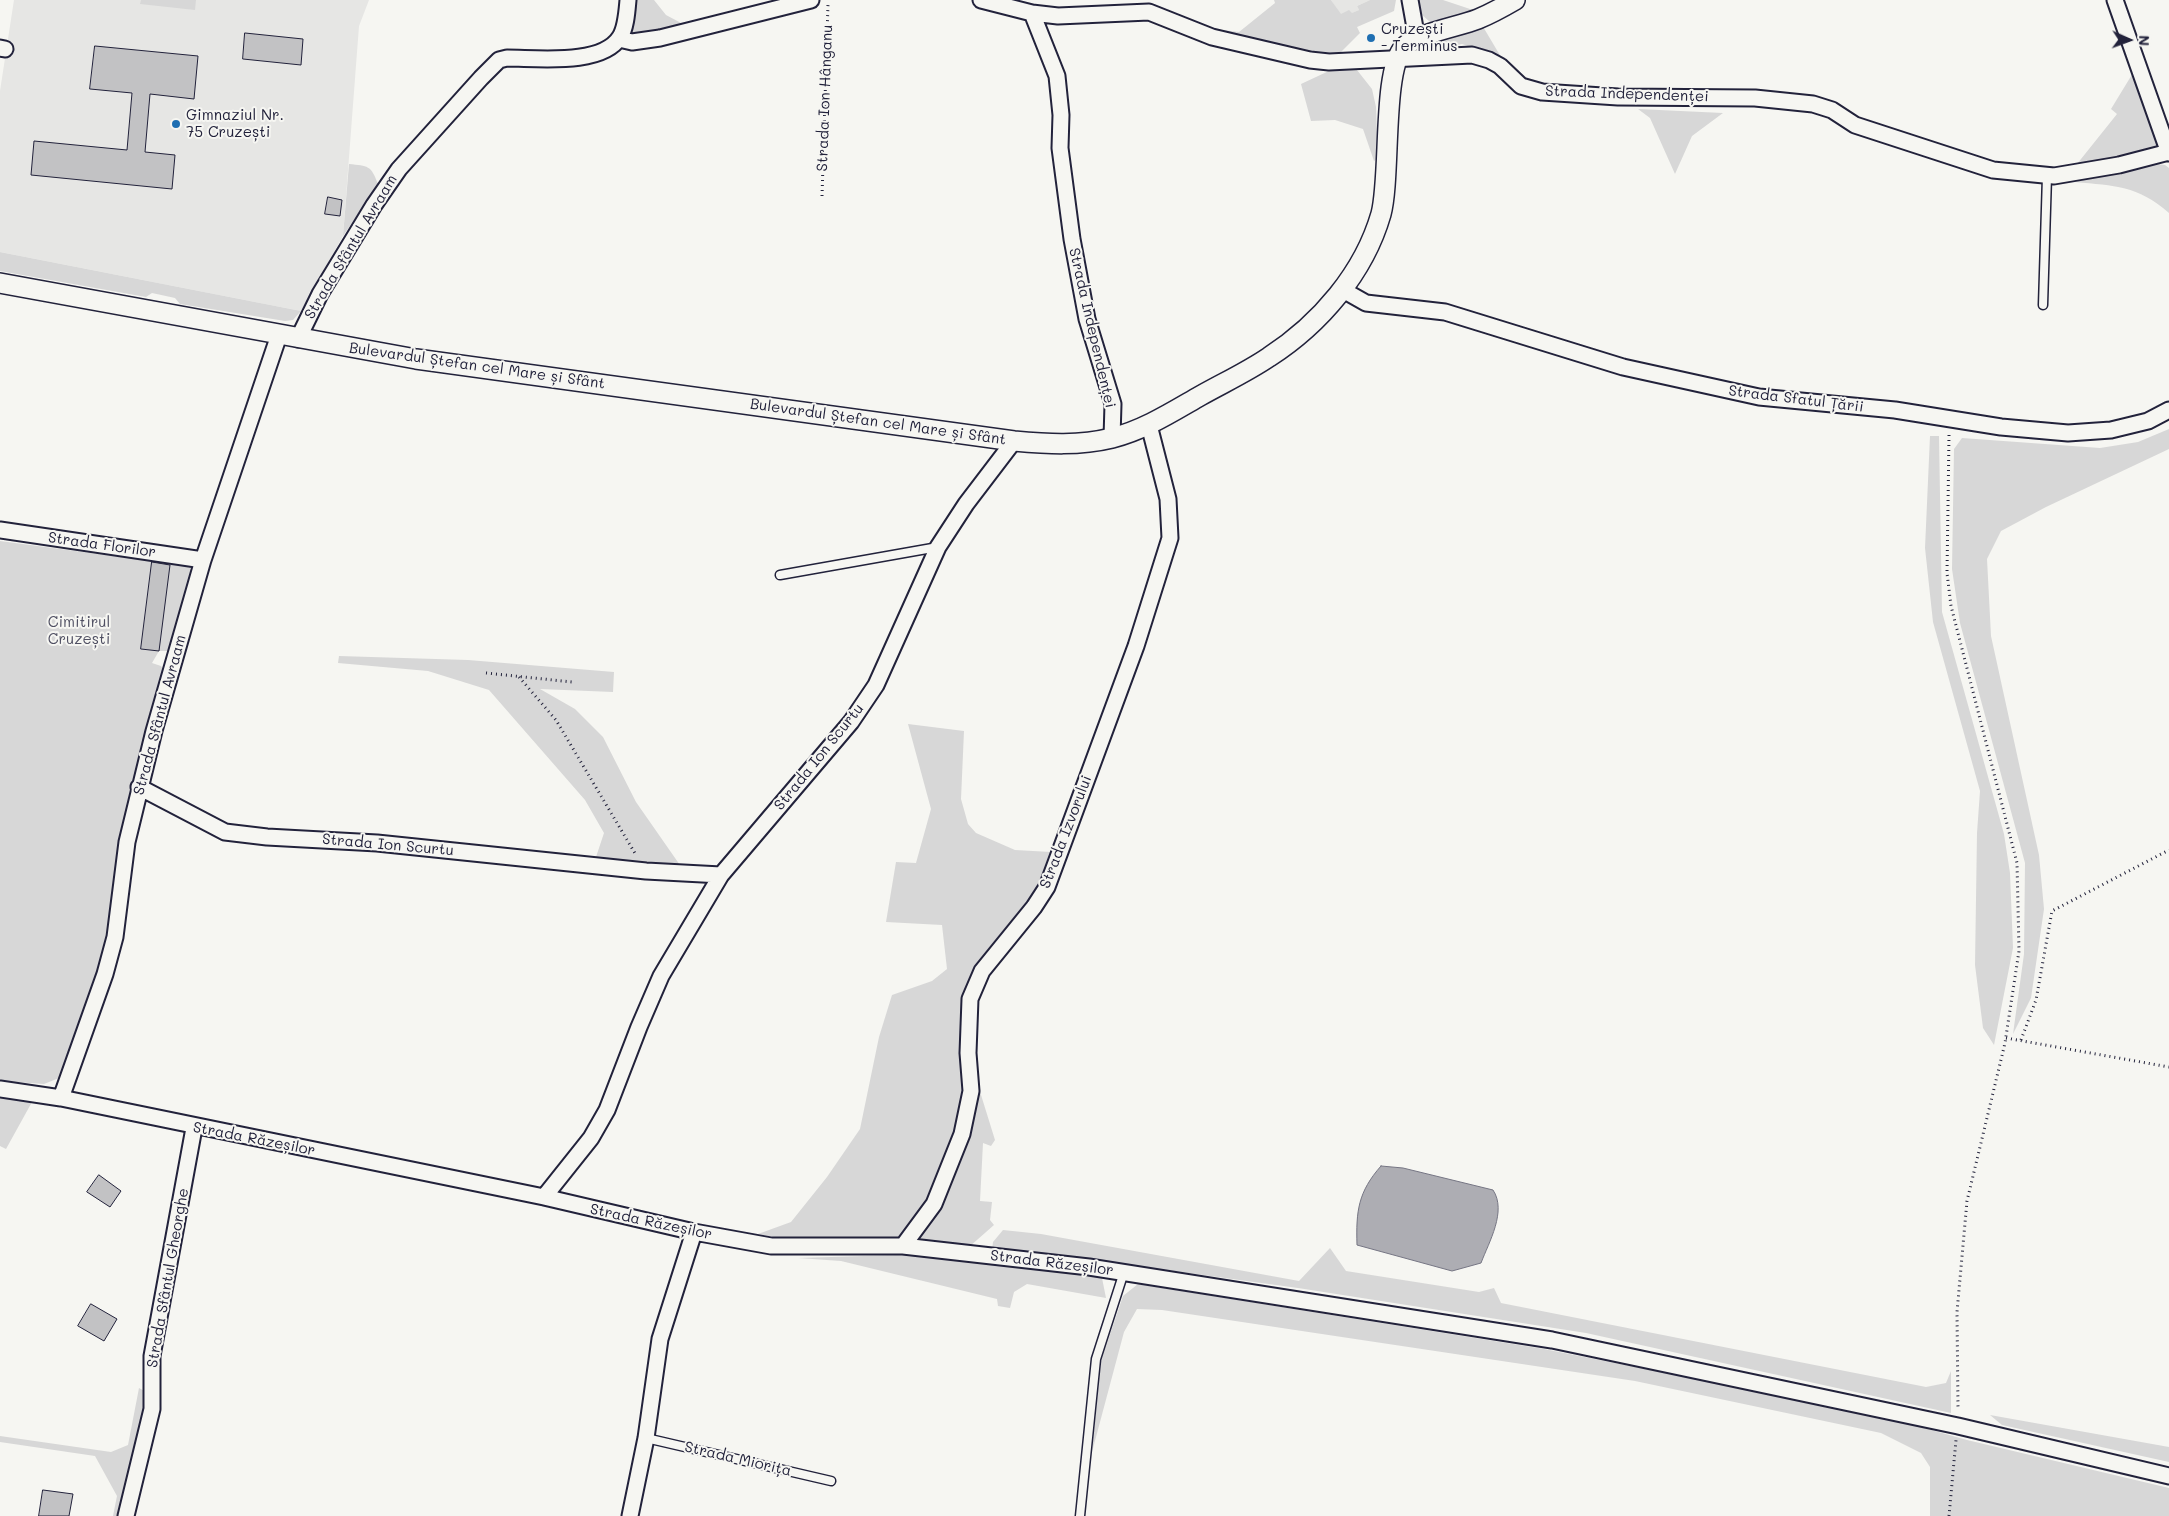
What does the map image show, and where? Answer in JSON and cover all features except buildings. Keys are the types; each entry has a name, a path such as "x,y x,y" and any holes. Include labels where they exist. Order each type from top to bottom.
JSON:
{"street":[{"path":"628,0 619,39 632,42 650,40 811,0"},
{"name":"Strada Independenței","path":"981,0 1032,13 1058,16 1149,12 1212,37 1310,60 1329,62 1472,55 1490,60 1500,66 1521,86 1542,92 1618,97 1755,98 1814,104 1832,110 1855,125 1993,170 2047,176 2119,165 2169,152"},
{"path":"1410,0 1417,39"},
{"path":"1396,58 1404,46 1417,39 1477,19 1514,0"},
{"path":"2116,0 2169,152"},
{"name":"Strada Independenței","path":"1032,13 1057,76 1061,115 1060,148 1070,230 1087,319 1113,404 1112,438"},
{"name":"Strada Sfântul Avraam","path":"298,339 320,294 374,205 399,169 499,60 507,58 584,57 603,53 619,39"},
{"name":"Bulevardul Ștefan cel Mare și Sfânt","path":"0,283 279,336 416,359 1014,441 1063,446 1112,438 1149,425 1270,357 1312,323 1343,290 1366,253 1381,213 1387,177 1391,91 1396,58"},
{"name":"Strada Sfatul Țării","path":"1343,290 1366,304 1445,312 1623,366 1759,397 1895,410 1950,420 2068,433 2111,430 2148,421 2169,410"},
{"name":"Strada Sfântul Avraam","path":"61,1098 105,974 115,937 127,842 139,787 203,560 279,336"},
{"name":"Strada Izvorului","path":"903,1246 934,1204 962,1134 971,1090 968,1053 970,999 982,971 1034,907 1047,887 1136,646 1170,538 1168,499 1149,425"},
{"name":"Strada Ion Scurtu","path":"544,1197 591,1138 607,1110 639,1028 662,976 721,875 851,722 876,685 938,547 966,504 1014,441"},
{"name":"Strada Florilor","path":"0,530 203,560"},
{"name":"Strada Ion Scurtu","path":"139,787 225,832 267,837 377,843 646,871 721,875"},
{"name":"Strada Răzeșilor","path":"0,1089 61,1098 194,1128 544,1197 694,1232 771,1246 903,1246 1124,1272 1552,1340 1958,1426 2169,1476"},
{"name":"Strada Sfântul Gheorghe","path":"126,1516 152,1409 152,1356 194,1128"},
{"path":"630,1516 646,1438 660,1339 694,1232"}],"lane":[{"path":"2043,305 2047,176"},
{"path":"780,574 938,547"},
{"path":"1080,1516 1096,1359 1124,1272"},
{"name":"Strada Miorița","path":"646,1438 831,1481"}],"path":[{"name":"Strada Ion Hânganu","path":"822,196 828,0"},
{"path":"1949,1516 1958,1426 1957,1312 1967,1201 2006,1038 2019,951 2017,863 1951,606 1947,573 1950,420"},
{"path":"486,674 572,682"},
{"path":"519,677 556,720 646,871"},
{"path":"2020,1040 2036,1000 2052,911 2169,850"},
{"path":"2006,1038 2169,1067"}],"shaded area":[{"name":"Gimnaziul Nr. 75 Cruzești","path":"14,0 369,0 359,26 343,236 301,311 0,252 0,91"},
{"path":"1331,0 1370,0 1357,6 1359,10 1351,14 1340,14"},
{"path":"1381,1166 1403,1168 1493,1190 1497,1198 1497,1217 1492,1236 1481,1263 1452,1271 1357,1245 1357,1222 1360,1202 1367,1185"}],"green space":[{"path":"141,0 196,0 195,10 140,4"},
{"path":"633,0 654,0 666,15 683,24 671,29 634,34 628,29"},
{"path":"1274,0 1331,0 1341,14 1349,10 1352,13 1359,10 1357,6 1370,0 1396,0 1394,11 1357,27 1360,33 1335,58 1229,38 1215,29 1239,32 1275,3"},
{"path":"1417,0 1443,0 1476,11 1450,21 1430,22 1420,13"},
{"path":"1482,25 1501,57 1462,44 1430,51 1426,46"},
{"path":"1353,65 1372,89 1376,107 1378,158 1374,161 1363,129 1335,120 1311,121 1301,84 1331,70"},
{"path":"2136,68 2158,147 2130,157 2073,169 2117,114 2111,109"},
{"path":"1638,109 1723,113 1692,136 1675,174 1650,118"},
{"path":"2150,163 2165,165 2169,168 2169,213 2146,197 2125,188 2075,182"},
{"path":"349,164 361,165 371,170 378,184 343,236"},
{"path":"0,252 301,311 293,320 285,321 180,304 175,298 152,293 146,297 0,271"},
{"path":"2169,429 2169,449 2046,507 2001,531 1987,559 1991,636 2039,855 2044,909 2031,998 2013,1034 2024,954 2025,863 1960,623 1952,569 1954,449 1962,438 2100,448 2138,442"},
{"path":"1930,436 1939,436 1942,612 2004,834 2010,873 2013,948 1994,1045 1983,1028 1975,965 1977,833 1980,791 1933,622 1925,548"},
{"name":"Cimitirul Cruzești","path":"0,541 189,566 192,573 169,651 159,651 152,663 161,666 165,673 132,785 104,958 59,1078 44,1084 0,1081"},
{"path":"339,656 468,660 614,672 613,692 540,689 575,709 603,737 636,802 682,868 595,860 604,833 585,800 489,690 428,671 338,663"},
{"path":"908,724 964,731 961,799 968,824 976,833 1015,850 1051,852 1044,873 1031,900 981,964 957,1130 929,1201 906,1232 896,1239 784,1239 758,1234 791,1222 827,1177 860,1129 879,1037 892,995 932,981 947,969 942,925 886,922 896,862 916,863 931,809"},
{"path":"977,1082 995,1140 991,1146 983,1143 980,1201 992,1202 990,1220 994,1225 969,1247 915,1242"},
{"path":"0,1096 32,1102 6,1149 0,1146"},
{"path":"1003,1230 1041,1234 1299,1281 1330,1248 1346,1271 1479,1292 1494,1288 1501,1303 1926,1387 1946,1383 1951,1371 1951,1413 1586,1333 1298,1288 1108,1262 992,1250 993,1242"},
{"path":"915,1251 948,1260 1094,1274 1102,1278 1106,1298 1027,1284 1014,1292 1010,1308 998,1306 997,1299 841,1261 798,1258 897,1255"},
{"path":"1138,1284 1544,1349 1878,1415 1967,1440 2169,1488 2169,1516 1930,1516 1930,1467 1921,1453 1881,1433 1635,1381 1162,1310 1137,1309 1124,1332 1092,1452 1101,1361 1123,1296"},
{"path":"139,1388 148,1393 121,1516 113,1516 117,1496 95,1456 0,1442 0,1436 111,1452 128,1445"},
{"path":"1990,1415 2169,1447 2169,1462 2002,1425"}],"place":[{"name":"Cruzești - Terminus","path":"1371,38"},
{"name":"Gimnaziul Nr. 75 Cruzești","path":"176,124"}]}
